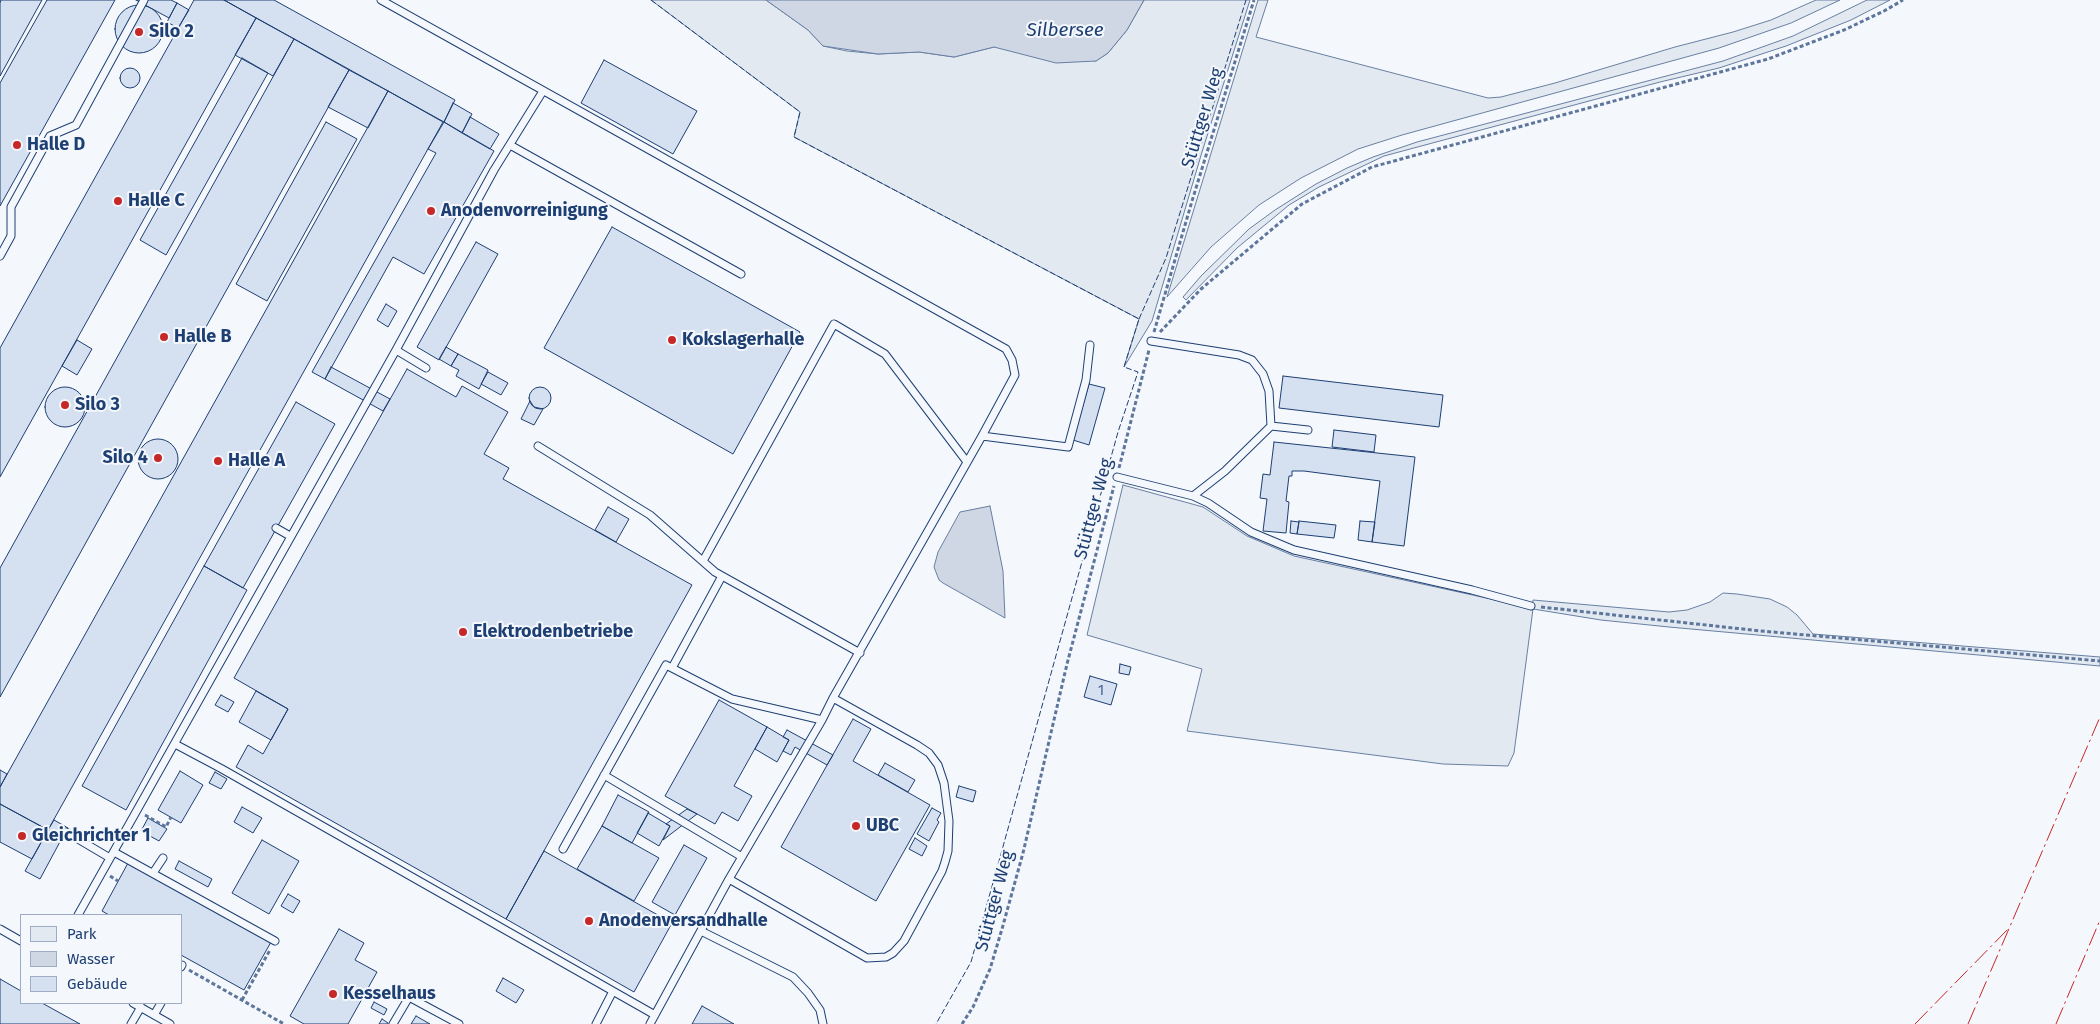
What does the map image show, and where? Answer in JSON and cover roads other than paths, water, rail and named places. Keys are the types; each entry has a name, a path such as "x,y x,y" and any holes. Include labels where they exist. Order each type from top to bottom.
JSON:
{"lane":[{"path":"0,256 11,236 11,207 50,136 76,125 144,0"},
{"path":"381,0 1006,349 1012,360 1015,375 982,436 822,720 742,857 650,1024"},
{"path":"79,914 396,350 494,170 543,91"},
{"path":"510,145 741,274"},
{"path":"703,562 834,324 885,354 967,462"},
{"path":"1151,342 1239,355 1252,360 1263,374 1269,391 1271,426 1225,470 1193,496"},
{"path":"982,436 1068,447 1086,380 1090,345"},
{"path":"396,350 426,368"},
{"path":"1271,426 1308,430"},
{"path":"538,446 650,515 703,562 722,576 860,653"},
{"path":"1117,477 1193,496 1208,503 1251,532 1294,550 1472,590 1531,606"},
{"path":"276,528 290,536"},
{"path":"672,668 722,576"},
{"path":"563,850 666,664 732,699 822,720"},
{"path":"730,879 867,958 886,957 893,953 904,941 946,862 949,821 944,782 934,759 923,749 833,698"},
{"path":"174,744 655,1014"},
{"path":"604,775 742,857"},
{"path":"66,832 153,873 275,941"},
{"path":"153,873 163,858"},
{"path":"0,929 20,940"},
{"path":"701,931 793,977 820,1010 823,1024"},
{"path":"596,1024 613,991"},
{"path":"394,1024 409,997 459,1024"},
{"path":"135,1004 170,1024"},
{"path":"154,1015 160,1004"},
{"path":"131,1024 141,1007"}],"water":[{"name":"Silbersee","path":"766,0 1144,0 1127,30 1108,53 1096,61 1056,63 994,47 954,57 919,52 878,54 823,46 808,30"},
{"path":"990,506 1003,571 1005,618 943,583 939,580 934,567 938,552 960,512"}],"place":[{"name":"Silo 2","path":"139,32"},
{"name":"Halle D","path":"17,145"},
{"name":"Halle C","path":"118,201"},
{"name":"Anodenvorreinigung","path":"431,211"},
{"name":"Halle B","path":"164,337"},
{"name":"Kokslagerhalle","path":"672,340"},
{"name":"Silo 3","path":"65,405"},
{"name":"Silo 4","path":"158,458"},
{"name":"Halle A","path":"218,461"},
{"name":"Elektrodenbetriebe","path":"463,632"},
{"name":"UBC","path":"856,826"},
{"name":"Gleichrichter 1","path":"22,836"},
{"name":"Anodenversandhalle","path":"589,921"},
{"name":"Kesselhaus","path":"333,994"}]}
